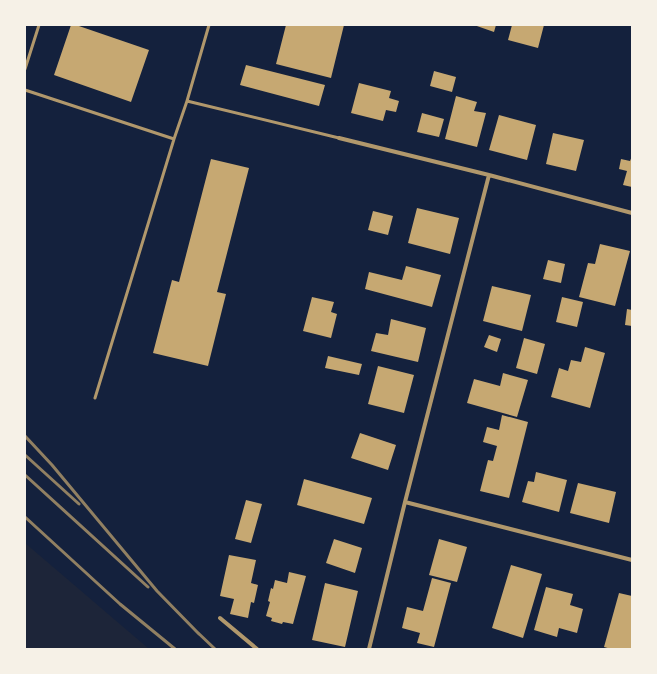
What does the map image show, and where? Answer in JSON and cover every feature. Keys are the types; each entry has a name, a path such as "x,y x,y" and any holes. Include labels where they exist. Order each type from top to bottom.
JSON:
{"street":[{"path":"339,138 489,175 632,214"},
{"path":"369,649 489,175"},
{"path":"405,502 632,560"},
{"path":"220,618 257,649"}],"lane":[{"path":"25,69 40,25"},
{"path":"95,398 209,25"},
{"path":"25,90 174,139"},
{"path":"187,101 339,138"}],"shaded area":[{"path":"25,543 149,649 25,649"}],"building":[{"path":"71,25 76,25 149,50 131,102 54,75"},
{"path":"286,25 344,25 331,78 276,64"},
{"path":"474,25 496,25 494,32"},
{"path":"512,25 544,25 538,48 508,40"},
{"path":"246,65 325,85 319,106 240,85"},
{"path":"434,71 456,77 452,92 430,86"},
{"path":"359,83 391,91 389,98 399,101 396,112 386,110 383,121 351,113"},
{"path":"456,96 477,102 474,111 486,113 477,147 445,139"},
{"path":"422,113 444,119 439,137 417,132"},
{"path":"499,115 536,125 527,160 489,150"},
{"path":"553,133 584,140 576,171 546,164"},
{"path":"632,156 632,187 623,185 627,171 619,169 621,159 630,161"},
{"path":"211,159 249,168 217,292 226,294 208,366 153,353 172,280 179,282"},
{"path":"417,208 459,218 450,254 408,243"},
{"path":"373,211 393,216 388,235 368,230"},
{"path":"600,244 630,251 615,306 579,297 588,263 595,264"},
{"path":"548,260 565,264 561,283 543,279"},
{"path":"406,266 441,275 432,307 365,289 369,272 402,280"},
{"path":"492,286 531,295 522,331 483,321"},
{"path":"312,297 334,302 331,312 337,314 331,338 303,331"},
{"path":"562,297 583,302 577,327 556,322"},
{"path":"627,309 632,310 632,326 625,325"},
{"path":"391,319 426,328 418,362 371,351 376,333 388,335"},
{"path":"489,335 501,339 497,352 484,347"},
{"path":"524,338 545,344 537,374 516,368"},
{"path":"585,347 605,353 590,408 551,397 559,368 568,371 571,360 581,362"},
{"path":"328,356 362,364 359,375 325,368"},
{"path":"378,366 414,375 404,413 368,404"},
{"path":"503,373 528,380 517,417 467,403 474,379 500,386"},
{"path":"502,415 528,422 509,498 480,491 488,460 493,461 497,446 483,442 487,427 499,430"},
{"path":"360,433 396,445 388,470 351,458"},
{"path":"536,472 567,480 559,512 522,502 528,481 534,482"},
{"path":"304,479 372,498 364,524 297,505"},
{"path":"578,483 616,492 609,523 570,513"},
{"path":"246,500 262,504 251,543 235,539"},
{"path":"334,539 362,548 355,573 326,563"},
{"path":"439,539 467,547 457,582 429,575"},
{"path":"229,555 256,560 251,583 258,585 254,603 251,602 248,618 230,614 234,599 220,596"},
{"path":"511,565 542,574 523,638 492,628"},
{"path":"289,572 306,576 293,624 283,622 282,624 271,621 272,618 266,616 270,602 268,601 271,588 273,589 275,580 287,583"},
{"path":"432,578 451,583 434,647 417,643 420,633 402,628 407,607 423,611"},
{"path":"325,583 358,591 345,647 312,640"},
{"path":"546,587 573,594 570,605 583,609 577,633 559,628 557,637 534,630"},
{"path":"619,593 632,596 632,649 611,649 604,647"}],"railway":[{"path":"25,436 52,465 157,591 199,634"},
{"path":"25,455 79,504"},
{"path":"25,475 148,587"},
{"path":"25,517 120,604 175,649"},
{"path":"195,630 215,649"}]}
